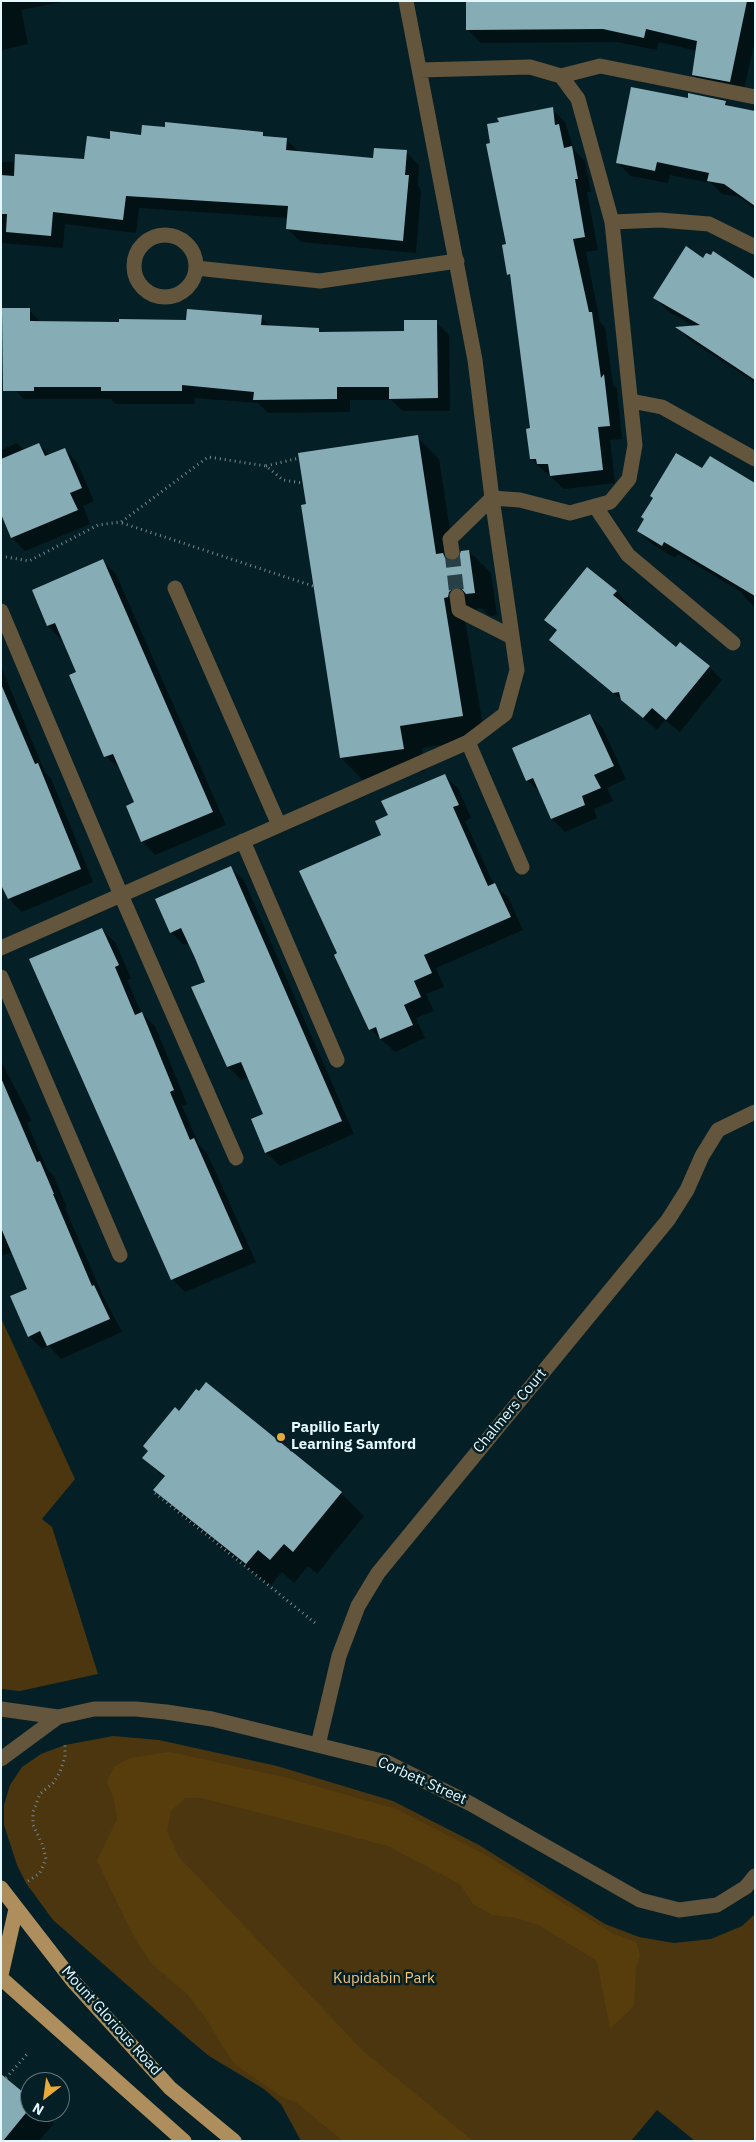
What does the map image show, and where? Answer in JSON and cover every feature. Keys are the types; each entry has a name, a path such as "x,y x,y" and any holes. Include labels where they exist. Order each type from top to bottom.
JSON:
{"main road":[{"name":"Mount Glorious Road","path":"1,1888 73,1981 170,2088 234,2141"},
{"path":"16,1909 1,1977 184,2141"}],"street":[{"path":"1,948 468,742 505,714 518,670 492,498 475,360 406,1"},
{"path":"420,70 530,66 561,76 600,66 755,97"},
{"path":"452,552 450,539 492,498 520,500 570,513 610,502 629,480 635,445 612,222 578,99 561,76"},
{"path":"612,222 660,220 709,224 755,247"},
{"path":"167,234 185,242 192,249 196,268 194,279 188,287 169,297 148,292 135,275 134,264 136,254 148,239 167,234"},
{"path":"196,268 320,281 457,262"},
{"path":"632,402 662,407 755,459"},
{"path":"595,506 628,555 733,643"},
{"path":"175,588 279,825"},
{"path":"457,596 459,610 512,637"},
{"path":"1,611 121,895 236,1158"},
{"path":"468,742 522,867"},
{"path":"243,841 338,1060"},
{"path":"1,977 120,1254"},
{"name":"Chalmers Court","path":"318,1745 339,1656 358,1606 378,1573 668,1220 687,1190 702,1156 718,1130 755,1112"},
{"name":"Corbett Street","path":"1,1709 58,1717 94,1709 136,1708 212,1719 386,1762 472,1804 640,1900 679,1910 717,1905 746,1887 755,1876"},
{"name":"Corbett Street","path":"1,1759 58,1717"}],"path":[{"path":"121,522 208,457 266,466 299,458"},
{"path":"266,466 283,480 302,483"},
{"path":"1,556 29,561 98,525 121,522 314,586"},
{"path":"155,1492 315,1623"},
{"path":"26,1883 40,1872 46,1859 43,1846 33,1825 33,1812 40,1794 54,1783 60,1772 66,1757 65,1745"},
{"path":"6,2078 29,2052"}],"green space":[{"path":"1,1318 75,1479 42,1519 52,1527 98,1674 20,1691 1,1689"},
{"name":"Kupidabin Park","path":"113,1736 159,1740 277,1766 393,1801 479,1845 605,1924 639,1937 674,1943 711,1939 742,1926 755,1914 755,2141 695,2141 657,2110 631,2141 301,2141 281,2104 264,2089 209,2056 53,1920 26,1883 17,1865 4,1825 4,1805 10,1785 22,1767 41,1754 65,1745"}],"shaded area":[{"path":"170,1752 284,1777 396,1809 484,1854 612,1933 636,1942 640,1955 636,1967 634,2006 610,2029 597,1961 539,1925 516,1918 492,1915 473,1904 460,1884 388,1846 202,1798 185,1798 171,1811 167,1830 178,1856 362,2050 473,2141 343,2141 297,2103 281,2096 234,2064 203,2014 188,1995 151,1963 131,1931 97,1861 117,1819 114,1799 107,1782 114,1767 129,1758"}],"building":[{"path":"466,1 747,1 730,82 692,75 697,41 646,29 644,38 603,29 466,30"},
{"path":"631,87 688,98 688,93 726,101 725,105 755,111 755,206 724,184 707,181 709,173 657,162 655,171 616,163"},
{"path":"553,107 555,125 559,124 564,148 572,146 578,179 575,179 585,237 573,239 589,312 592,312 601,378 604,374 610,426 598,427 603,470 550,476 548,464 537,464 536,459 530,459 526,429 530,428 510,274 507,275 502,245 506,244 486,144 490,143 487,124 499,122 497,118"},
{"path":"165,122 263,132 263,136 287,138 286,150 373,158 374,148 407,150 405,175 409,175 403,241 286,229 288,206 126,196 123,220 53,212 51,236 6,232 7,214 1,214 1,175 14,176 15,154 84,159 87,136 110,139 110,131 141,135 142,125 165,127"},
{"path":"686,246 703,258 706,253 711,255 713,251 755,279 755,380 675,327 700,325 653,298"},
{"path":"2,308 30,308 30,321 119,322 119,319 186,320 187,309 262,315 261,325 319,328 319,332 404,331 404,320 437,320 438,398 389,399 389,387 337,387 337,399 253,400 254,392 182,385 182,391 101,391 101,387 34,387 34,391 3,391"},
{"path":"418,435 436,554 443,553 445,558 453,561 458,559 461,551 469,550 475,593 466,594 461,588 455,587 449,592 448,597 444,598 463,716 400,726 404,749 340,758 301,505 306,504 298,453"},
{"path":"39,443 45,456 65,448 82,488 70,493 78,510 11,538 1,514 1,459"},
{"path":"676,453 702,468 710,456 755,483 755,596 664,542 662,546 637,531 644,519 641,517 653,498 650,496"},
{"path":"103,559 213,812 141,842 126,806 134,802 113,754 104,757 69,675 76,672 55,623 47,626 32,590"},
{"path":"587,567 617,591 613,595 676,647 680,642 710,666 666,720 652,708 643,718 621,700 619,692 613,693 549,640 557,630 544,620"},
{"path":"1,684 35,764 38,763 81,869 8,899 1,885"},
{"path":"590,714 614,766 594,775 601,788 582,796 585,805 551,819 533,778 526,781 512,748"},
{"path":"445,774 459,805 453,807 488,886 495,883 511,917 424,955 432,973 414,981 421,997 404,1005 413,1025 380,1039 376,1027 369,1030 334,955 337,953 299,871 381,835 375,821 388,815 381,801"},
{"path":"231,866 342,1121 265,1153 251,1119 263,1114 241,1062 227,1067 191,987 205,982 195,958 181,928 170,933 155,899"},
{"path":"102,928 119,965 115,967 135,1015 142,1012 174,1090 170,1092 190,1140 194,1138 243,1249 171,1280 29,959"},
{"path":"1,1078 37,1162 40,1161 92,1286 94,1285 110,1319 47,1346 40,1331 28,1337 10,1296 27,1289 1,1228"},
{"path":"206,1382 342,1492 293,1552 284,1544 270,1560 258,1550 246,1564 153,1490 165,1476 142,1458 148,1451 143,1446 175,1407 179,1411 196,1389 199,1391"},
{"path":"1,2074 20,2090 20,2120 1,2141"}],"tunnel":[{"path":"452,552 457,596"}],"place":[{"name":"Papilio Early Learning Samford","path":"281,1437"}]}
